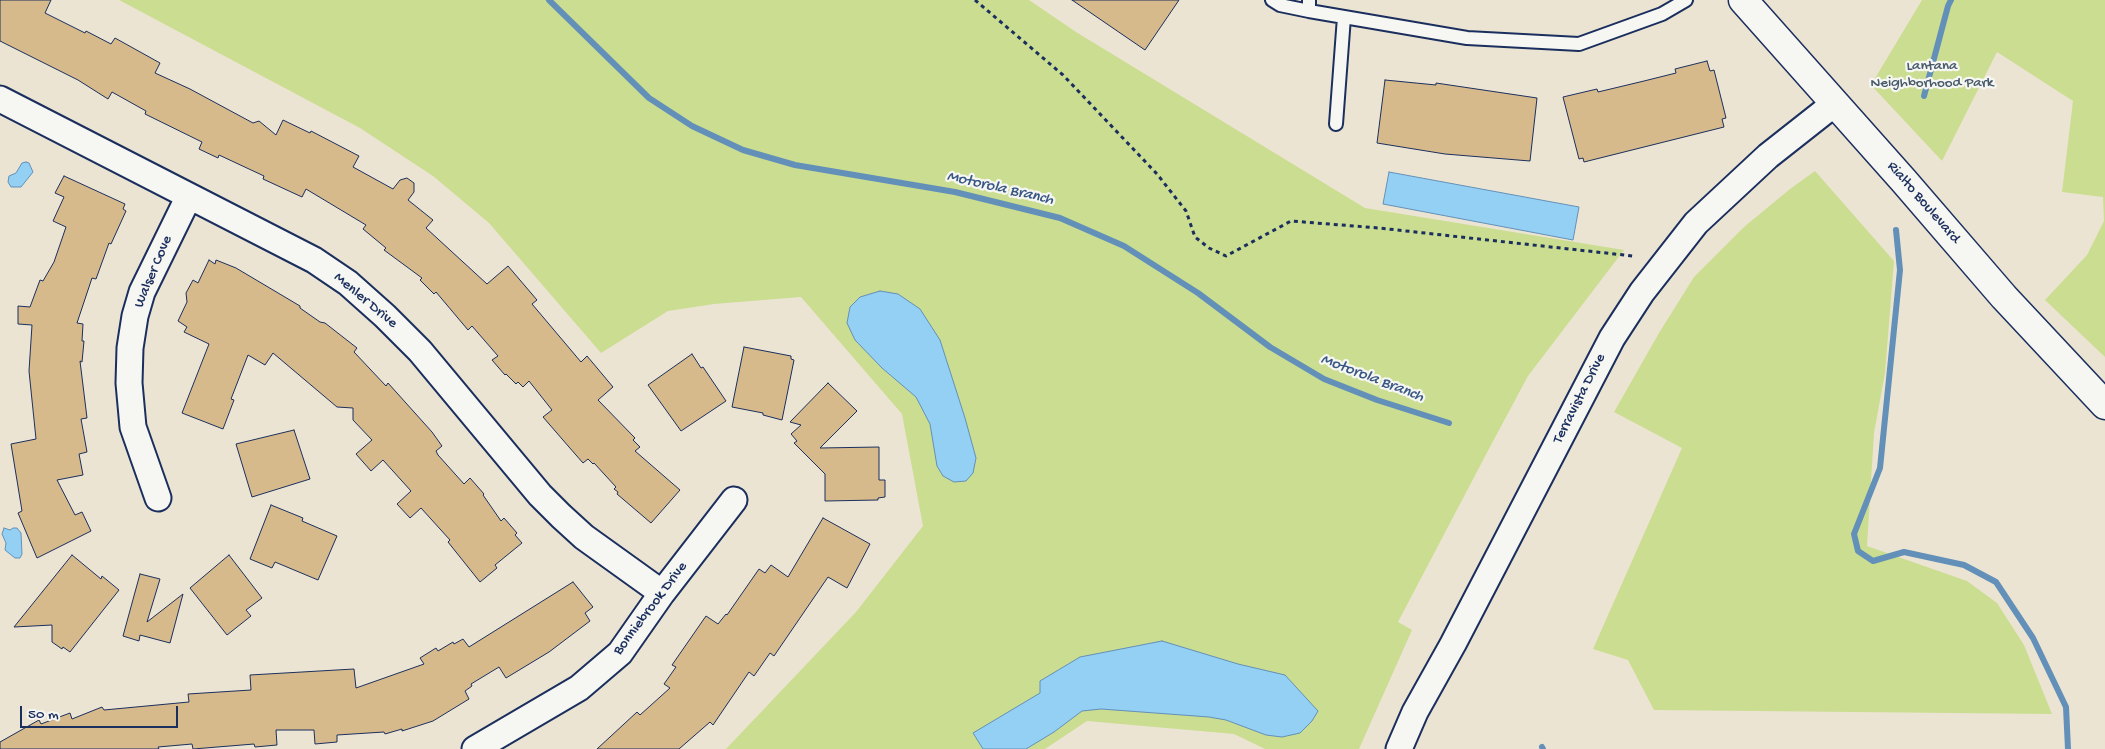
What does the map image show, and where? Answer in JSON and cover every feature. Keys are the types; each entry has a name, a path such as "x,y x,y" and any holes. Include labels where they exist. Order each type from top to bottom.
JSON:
{"street":[{"name":"Rialto Boulevard","path":"1743,0 1834,104 1904,180 2004,297 2105,405"},
{"name":"Menler Drive","path":"0,99 314,260 348,283 420,351 540,495 561,516 584,537 662,593"},
{"name":"Terravista Drive","path":"1399,749 1415,712 1612,338 1642,292 1696,223 1768,156 1834,104"},
{"name":"Walser Cove","path":"158,498 133,427 129,383 130,348 135,316 142,292 188,196"},
{"name":"Bonniebrook Drive","path":"475,749 578,688 620,653 662,593 734,500"}],"lane":[{"path":"1272,0 1280,5 1309,5 1344,16 1467,38 1579,44 1662,14 1686,0"},
{"path":"1336,124 1344,16"}],"path":[{"path":"975,0 1063,75 1157,174 1186,211 1195,237 1209,248 1226,256 1290,221 1380,228 1633,256"}],"green space":[{"path":"119,0 1029,0 1076,32 1365,208 1624,250 1528,376 1491,445 1398,622 1412,630 1359,749 1265,749 1234,734 1087,721 1045,749 726,749 856,612 923,526 902,414 801,297 714,304 668,311 601,353 489,223 433,176 360,128"},
{"name":"Lantana Neighborhood Park","path":"1922,0 2105,0 2105,357 2045,300 2087,255 2104,221 2103,197 2062,192 2073,101 1997,52 1942,161 1871,85"},
{"path":"1815,171 1894,261 1885,373 1874,433 1867,546 1967,581 1997,603 2024,645 2052,714 1654,710 1628,660 1593,649 1682,448 1614,412 1659,333 1694,277 1744,227"}],"water":[{"path":"22,163 29,163 33,172 21,187 11,187 8,182 9,176 16,173"},
{"path":"1389,172 1579,207 1573,240 1383,204"},
{"path":"880,291 898,294 920,309 940,340 976,458 973,473 966,481 954,482 943,476 937,466 930,424 916,397 882,368 855,340 847,323 850,307 860,297"},
{"path":"4,528 10,530 17,528 21,533 22,554 20,558 15,558 5,550 6,543 2,534"},
{"path":"1162,641 1238,664 1285,675 1318,711 1312,721 1300,733 1282,737 1266,735 1226,720 1209,717 1101,709 1082,711 1054,732 1026,749 983,749 973,733 1040,693 1040,681 1080,657"}],"building":[{"path":"0,0 51,0 45,13 111,44 115,38 160,63 155,73 190,89 253,123 259,121 276,135 283,120 310,133 311,131 359,156 353,167 393,189 400,180 407,178 414,183 414,192 408,200 433,220 426,228 487,284 508,266 537,300 532,304 581,362 587,356 613,387 598,400 635,438 633,440 640,447 635,451 680,490 651,523 617,494 618,492 614,489 616,487 594,463 588,459 583,463 543,417 552,410 529,381 523,387 505,375 492,360 498,356 472,326 468,330 436,292 434,294 420,280 422,278 384,250 386,248 363,229 366,225 306,189 302,197 263,179 264,176 219,155 218,158 199,149 202,142 145,114 146,111 112,92 108,99 78,80 0,41"},
{"path":"1072,0 1179,0 1145,50"},
{"path":"1707,61 1710,71 1714,70 1726,118 1722,119 1724,127 1584,162 1583,158 1579,159 1563,97 1597,89 1598,92 1676,73 1675,69"},
{"path":"1385,80 1436,85 1436,83 1537,98 1530,161 1445,154 1377,143"},
{"path":"64,176 125,204 123,209 126,211 111,244 109,243 96,279 92,278 77,323 83,324 82,341 84,341 82,362 80,361 87,418 81,419 87,452 79,454 83,475 57,480 75,515 82,512 91,531 37,558 18,513 22,511 11,444 36,439 29,371 32,325 18,324 18,306 30,307 40,280 43,281 54,262 66,227 53,221 64,197 55,193"},
{"path":"209,260 215,264 216,260 236,268 300,306 300,308 320,322 325,323 357,348 354,352 386,386 388,383 432,432 442,446 436,451 438,455 464,484 470,478 484,494 501,521 504,518 517,533 515,535 522,543 495,565 497,568 480,582 448,542 450,540 421,508 410,518 397,504 411,491 383,460 371,471 356,454 372,440 353,420 353,408 337,407 273,353 265,365 248,355 231,399 234,400 223,429 182,413 209,344 184,332 187,327 178,321 187,302 186,293 193,280 198,283"},
{"path":"744,347 791,356 791,359 794,360 782,420 763,415 763,413 732,407"},
{"path":"692,354 726,401 681,431 648,385"},
{"path":"828,383 857,411 820,448 879,447 879,480 885,480 885,497 878,498 878,500 825,501 825,474 794,443 797,441 791,434 801,425 790,422"},
{"path":"294,430 310,479 252,497 236,444"},
{"path":"271,505 303,518 302,521 337,536 318,580 275,562 272,568 250,559"},
{"path":"823,518 870,544 847,588 828,577 774,656 770,653 754,676 749,672 713,725 710,722 679,749 597,749 637,712 640,715 670,688 664,684 676,667 672,665 706,616 718,624 727,615 759,569 765,573 771,565 788,577"},
{"path":"72,555 101,579 102,576 119,590 70,652 52,642 52,625 14,627"},
{"path":"229,555 262,598 246,610 251,616 227,635 190,588"},
{"path":"140,574 160,579 147,622 183,594 170,643 140,635 139,641 123,636"},
{"path":"573,582 593,607 585,613 590,621 549,652 506,678 499,667 471,684 472,686 465,691 469,699 433,721 402,731 402,729 385,734 384,732 337,735 337,742 315,744 314,730 276,730 277,745 255,747 254,744 193,749 192,744 158,747 159,749 0,749 0,742 39,720 41,724 70,713 72,719 102,707 104,710 189,702 188,694 251,690 250,675 354,669 356,688 424,664 420,658 436,648 438,651 453,642 454,644 463,639 469,647"}],"waterway":[{"name":"Motorola Branch","path":"549,0 649,98 692,126 743,150 795,165 955,192 1060,218 1124,246 1198,293 1270,347 1324,379 1377,400 1449,423"},
{"path":"1924,96 1951,0"},
{"path":"1896,230 1900,270 1880,468 1854,534 1858,551 1873,561 1904,552 1964,565 1996,582 2033,638 2066,707 2068,749"}]}
